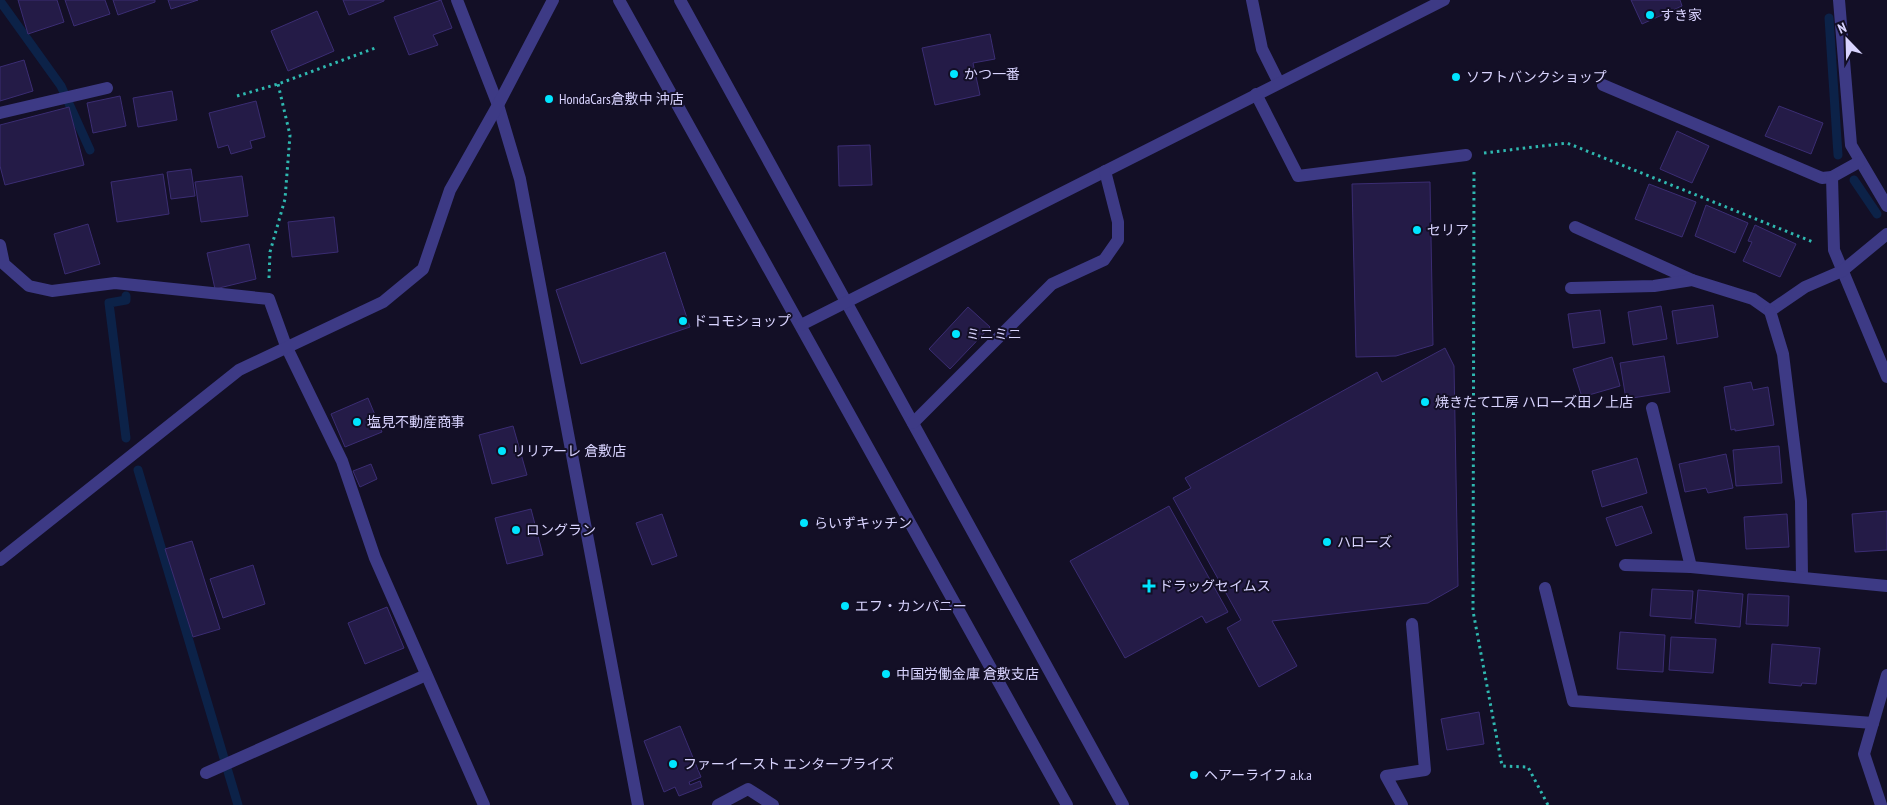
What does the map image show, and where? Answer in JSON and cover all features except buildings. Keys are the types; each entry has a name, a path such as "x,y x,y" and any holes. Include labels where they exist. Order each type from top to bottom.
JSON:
{"street":[{"path":"457,0 498,105 520,179 638,805"},
{"path":"0,560 239,370 286,346 383,302 423,269 450,190 498,105 553,0"},
{"path":"618,0 801,325 1067,805"},
{"path":"680,0 1123,805"},
{"path":"1252,0 1262,49 1279,83"},
{"path":"801,325 1444,0"},
{"path":"1839,0 1851,145 1859,162 1887,206"},
{"path":"1603,85 1822,178 1832,177 1859,162"},
{"path":"0,113 107,88"},
{"path":"1256,94 1298,176 1470,155"},
{"path":"913,423 1052,284 1104,260 1118,240 1118,222 1105,171"},
{"path":"1832,177 1834,250 1887,377"},
{"path":"1575,227 1692,280 1753,300 1770,311 1783,354 1801,501 1802,578"},
{"path":"1770,311 1805,287 1842,271 1887,234"},
{"path":"0,245 2,265 29,286 52,291 116,283 269,299 286,346 342,460 375,558 484,805"},
{"path":"1571,288 1654,286 1692,280"},
{"path":"1652,408 1691,567"},
{"path":"1625,566 1691,567 1887,586"},
{"path":"1545,588 1573,701 1873,723"},
{"path":"1402,805 1386,776 1425,770 1412,624"},
{"path":"206,773 426,675"},
{"path":"1881,805 1864,754 1887,675"},
{"path":"718,805 748,789 773,805"}],"path":[{"path":"237,96 278,84 378,47"},
{"path":"269,299 270,252 285,199 290,135 278,84"},
{"path":"1548,805 1528,767 1502,766 1473,611 1470,155 1566,143 1834,250"}],"waterway":[{"path":"0,1 61,86 90,150"},
{"path":"1829,18 1838,155"},
{"path":"1854,180 1877,214"},
{"path":"126,296 126,300 109,303 126,438"},
{"path":"138,470 238,805"}],"place":[{"name":"すき家","path":"1650,15"},
{"name":"かつ一番","path":"954,74"},
{"name":"ソフトバンクショップ","path":"1456,77"},
{"name":"HondaCars倉敷中 沖店","path":"549,99"},
{"name":"セリア","path":"1417,230"},
{"name":"ドコモショップ","path":"683,321"},
{"name":"ミニミニ","path":"956,334"},
{"name":"焼きたて工房 ハローズ田ノ上店","path":"1425,402"},
{"name":"塩見不動産商事","path":"357,422"},
{"name":"リリアーレ 倉敷店","path":"502,451"},
{"name":"らいずキッチン","path":"804,523"},
{"name":"ロングラン","path":"516,530"},
{"name":"ハローズ","path":"1327,542"},
{"name":"ドラッグセイムス","path":"1149,586"},
{"name":"エフ・カンパニー","path":"845,606"},
{"name":"中国労働金庫 倉敷支店","path":"886,674"},
{"name":"ファーイースト エンタープライズ","path":"673,764"},
{"name":"ヘアーライフ a.k.a","path":"1194,775"}]}
